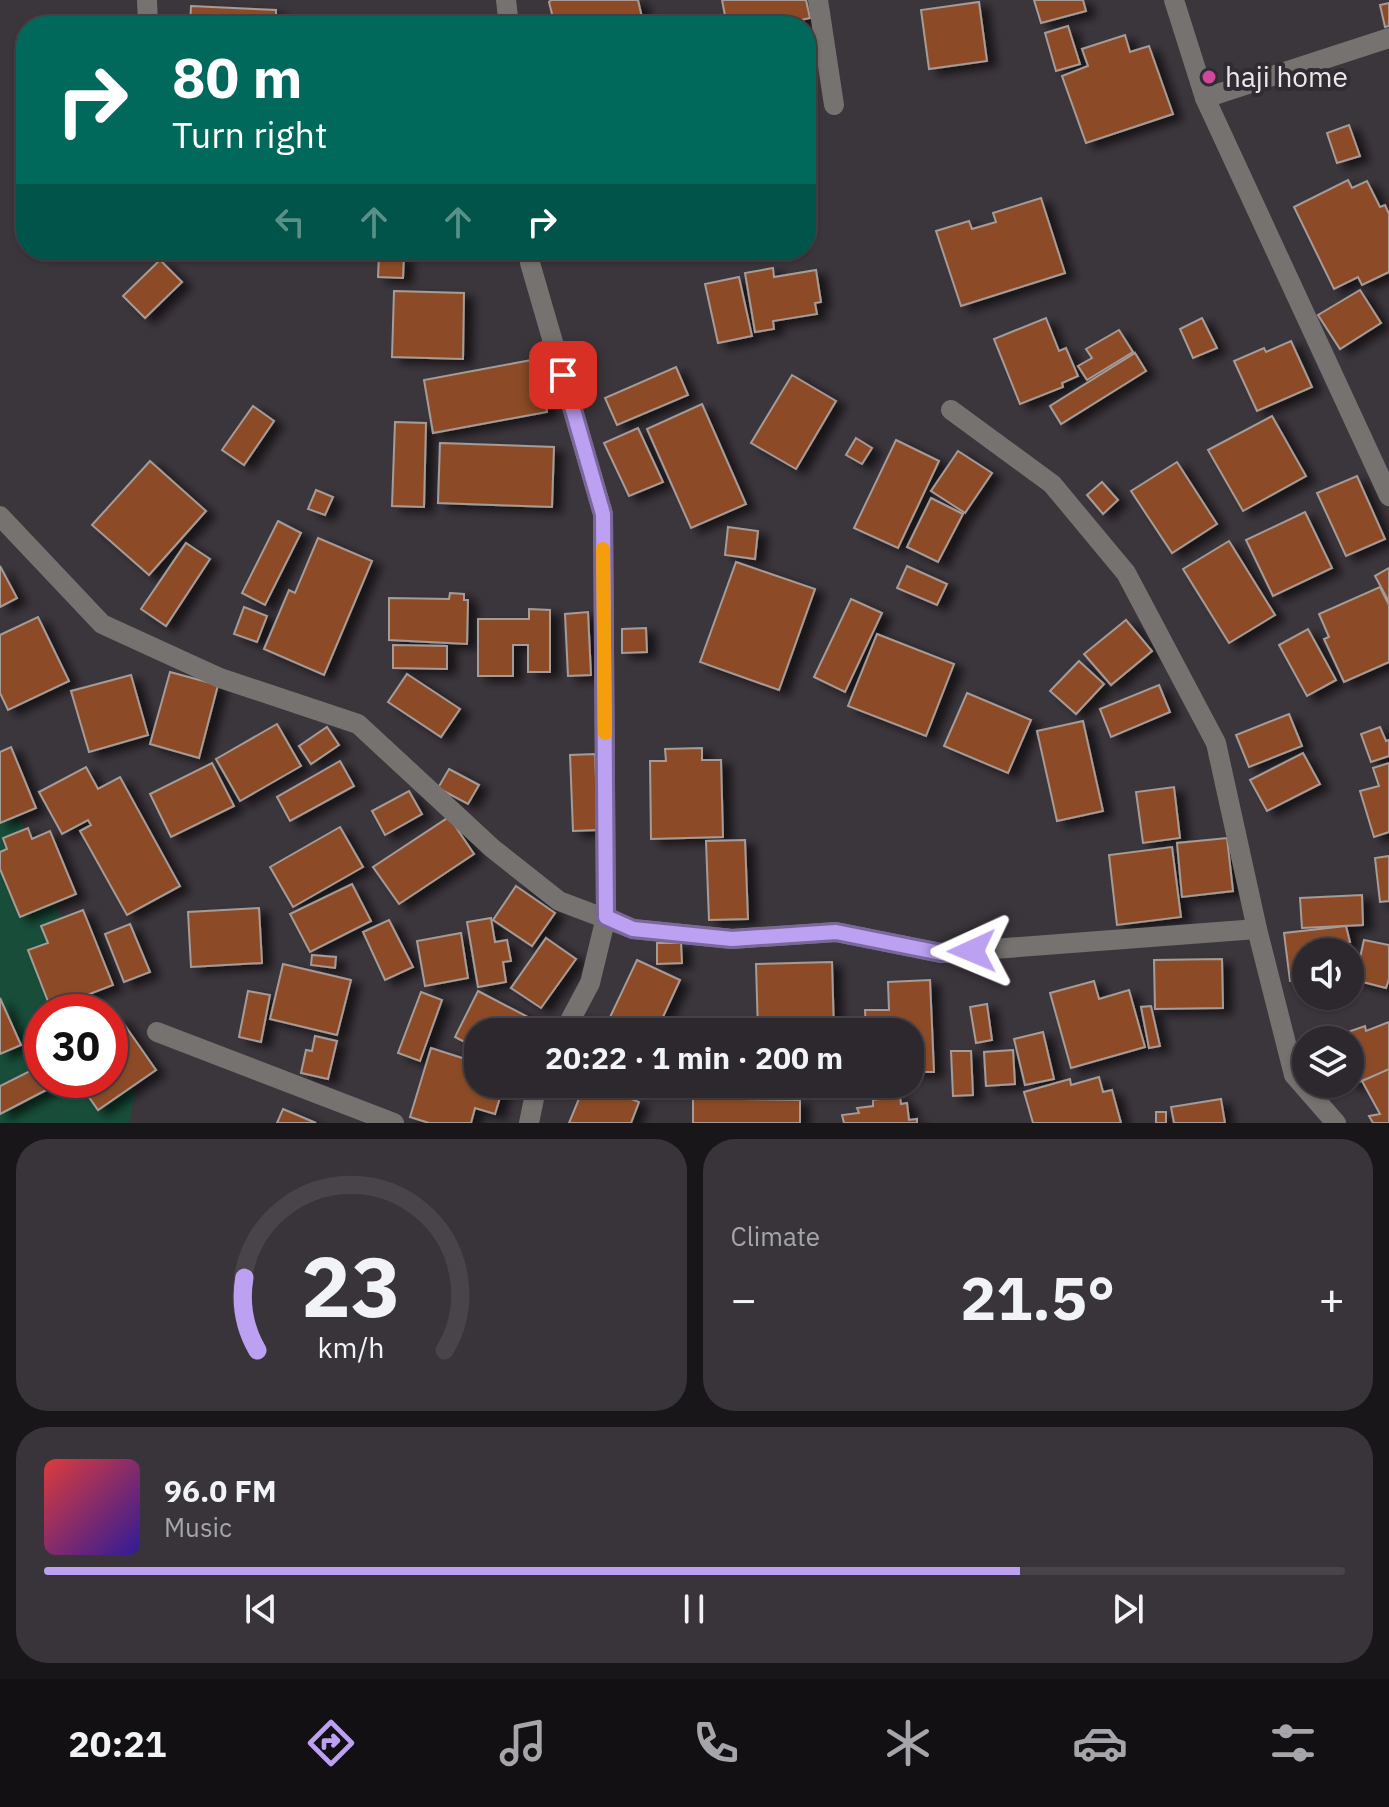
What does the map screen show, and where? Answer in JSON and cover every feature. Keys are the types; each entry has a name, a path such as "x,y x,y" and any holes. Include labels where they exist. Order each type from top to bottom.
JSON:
{"street":[{"path":"818,0 834,105"},
{"path":"1174,0 1205,98 1389,496"},
{"path":"1205,98 1389,38"},
{"path":"530,260 603,514 606,917 590,983 571,1018"},
{"path":"951,410 1052,484 1126,573 1216,743 1257,929 1294,1075 1336,1123"},
{"path":"0,516 102,624 220,678 358,724 492,848 559,901 633,929 732,939 836,932 941,953 1257,929"},
{"path":"157,1032 394,1123"},
{"path":"529,1123 534,1098"}],"green space":[{"path":"0,773 93,994 24,994 24,1098 128,1098 128,1077 135,1094 129,1123 0,1123"}],"building":[{"path":"638,0 642,16 552,16 549,2"},
{"path":"722,0 806,0 810,16 725,16"},
{"path":"1034,0 1083,0 1086,11 1041,23"},
{"path":"979,2 987,61 929,69 921,10"},
{"path":"1389,3 1389,26 1385,27 1380,5"},
{"path":"191,6 276,10 276,16 190,16"},
{"path":"1068,26 1080,64 1056,71 1045,33"},
{"path":"1125,35 1130,52 1149,46 1173,114 1086,143 1062,76 1088,66 1082,49"},
{"path":"1349,125 1360,156 1337,163 1327,133"},
{"path":"1348,180 1352,188 1367,181 1380,207 1385,205 1389,214 1389,272 1362,285 1358,277 1334,289 1294,207"},
{"path":"1041,198 1065,273 961,306 936,231 969,221 972,229 996,222 993,213"},
{"path":"160,260 182,282 145,318 123,296"},
{"path":"379,260 404,260 403,278 378,277"},
{"path":"773,268 774,277 816,270 821,302 815,303 817,314 773,321 774,329 755,332 745,273"},
{"path":"739,277 752,336 718,343 705,284"},
{"path":"1360,290 1381,323 1340,349 1318,315"},
{"path":"394,291 464,293 463,359 392,357"},
{"path":"1046,318 1059,351 1066,348 1078,376 1062,383 1063,387 1020,404 994,339"},
{"path":"1202,318 1217,348 1193,358 1180,329"},
{"path":"1119,330 1133,352 1087,380 1078,366 1092,358 1086,349"},
{"path":"1291,341 1312,387 1257,411 1234,361"},
{"path":"1135,353 1146,371 1061,424 1050,406"},
{"path":"537,359 547,412 433,433 424,380"},
{"path":"676,367 688,395 617,425 605,398"},
{"path":"792,375 836,401 796,469 751,443"},
{"path":"702,404 746,504 691,528 647,429"},
{"path":"253,406 274,421 244,465 222,450"},
{"path":"1272,416 1306,476 1243,511 1208,450"},
{"path":"395,422 426,423 424,507 392,506"},
{"path":"638,428 663,482 629,496 604,443"},
{"path":"856,438 872,448 862,464 846,455"},
{"path":"896,440 939,461 898,548 854,528"},
{"path":"440,443 554,447 552,507 438,503"},
{"path":"958,451 992,473 965,513 931,491"},
{"path":"150,461 206,511 149,575 92,525"},
{"path":"1177,462 1217,524 1172,553 1131,491"},
{"path":"1357,476 1385,539 1346,556 1317,493"},
{"path":"1102,482 1118,500 1103,514 1087,495"},
{"path":"316,490 333,497 325,515 308,509"},
{"path":"931,498 963,514 938,562 907,547"},
{"path":"1305,512 1332,568 1273,596 1246,540"},
{"path":"278,521 301,533 265,605 242,593"},
{"path":"728,527 758,531 755,559 725,555"},
{"path":"318,538 372,561 324,675 264,649 289,590 295,593"},
{"path":"1229,541 1275,615 1229,643 1183,569"},
{"path":"186,543 210,559 166,626 141,609"},
{"path":"736,562 815,589 779,690 700,662"},
{"path":"0,566 17,598 0,607"},
{"path":"907,566 947,584 937,605 897,588"},
{"path":"1389,568 1389,602 1375,576"},
{"path":"1380,587 1389,605 1389,662 1344,682 1324,639 1329,637 1319,614"},
{"path":"450,593 464,594 464,600 468,600 467,644 389,640 389,598 449,599"},
{"path":"851,599 882,613 845,692 814,677"},
{"path":"244,607 267,616 257,642 234,634"},
{"path":"529,609 550,610 550,672 528,672 528,645 513,645 513,676 478,676 478,619 529,619"},
{"path":"588,612 591,675 568,676 565,614"},
{"path":"38,617 69,681 8,710 0,693 0,635"},
{"path":"1126,620 1152,651 1111,685 1084,654"},
{"path":"646,628 647,652 622,653 622,629"},
{"path":"1308,629 1336,680 1307,696 1279,645"},
{"path":"877,634 954,664 926,736 848,706"},
{"path":"393,645 447,646 447,669 393,668"},
{"path":"1079,661 1104,684 1076,714 1050,691"},
{"path":"170,672 218,685 199,758 150,744"},
{"path":"407,674 460,709 441,737 388,702"},
{"path":"131,675 148,735 89,752 71,691"},
{"path":"1159,685 1170,712 1111,737 1100,709"},
{"path":"967,693 1031,720 1008,773 944,746"},
{"path":"1289,714 1302,746 1249,767 1236,735"},
{"path":"1083,721 1103,811 1057,821 1037,731"},
{"path":"277,724 301,766 240,801 216,759"},
{"path":"327,727 339,745 311,764 299,746"},
{"path":"1380,727 1386,741 1389,740 1389,756 1371,762 1361,734"},
{"path":"11,747 36,808 0,823 0,752"},
{"path":"702,748 702,760 721,760 723,837 651,839 650,761 666,761 665,749"},
{"path":"1303,753 1320,784 1267,811 1250,780"},
{"path":"595,754 598,830 573,831 570,755"},
{"path":"340,761 354,786 290,821 277,797"},
{"path":"212,763 234,806 171,837 150,794"},
{"path":"1389,763 1389,832 1374,837 1360,791 1379,786 1373,768"},
{"path":"86,767 98,789 120,777 180,886 127,915 80,831 91,825 88,820 62,834 39,792"},
{"path":"449,769 479,785 468,804 438,788"},
{"path":"1174,787 1180,838 1143,843 1136,792"},
{"path":"409,791 422,814 385,835 372,811"},
{"path":"449,817 474,854 399,904 373,867"},
{"path":"340,827 363,867 293,907 270,867"},
{"path":"28,828 32,839 50,831 76,894 20,917 0,869 0,852 7,849 3,838"},
{"path":"1227,838 1233,891 1182,897 1177,843"},
{"path":"745,840 748,919 709,920 706,841"},
{"path":"1172,847 1181,917 1117,925 1109,855"},
{"path":"1389,856 1389,901 1380,902 1375,858"},
{"path":"352,884 371,921 310,952 290,914"},
{"path":"516,886 555,913 532,946 493,920"},
{"path":"1362,895 1363,925 1302,928 1300,898"},
{"path":"259,908 262,963 191,967 188,912"},
{"path":"83,910 113,985 90,994 45,994 28,950 48,943 41,926"},
{"path":"491,918 495,942 507,940 511,961 503,962 506,982 478,987 467,922"},
{"path":"389,920 413,967 385,980 363,932"},
{"path":"130,924 150,972 124,982 105,934"},
{"path":"1346,926 1349,938 1292,938 1290,981 1284,933"},
{"path":"461,933 468,978 425,986 417,941"},
{"path":"546,938 576,959 541,1008 511,988"},
{"path":"1364,940 1389,945 1386,988 1364,982"},
{"path":"657,943 681,943 682,963 657,964"},
{"path":"312,955 336,957 335,968 311,965"},
{"path":"1222,959 1223,1008 1155,1009 1154,960"},
{"path":"637,960 680,980 662,1018 610,1018"},
{"path":"832,962 834,1018 758,1018 756,964"},
{"path":"283,964 351,980 337,1035 270,1019"},
{"path":"930,980 934,1072 924,1072 924,1018 865,1018 865,1010 889,1010 888,982"},
{"path":"1094,981 1099,999 1129,990 1145,1047 1071,1068 1050,993"},
{"path":"248,991 270,995 261,1042 239,1037"},
{"path":"478,991 530,1018 464,1018"},
{"path":"421,992 442,1000 420,1061 398,1053"},
{"path":"0,998 21,1045 0,1054"},
{"path":"987,1004 992,1040 976,1043 970,1007"},
{"path":"1151,1006 1160,1046 1149,1048 1141,1007"},
{"path":"464,1019 464,1042 455,1037"},
{"path":"1389,1022 1389,1071 1364,1080 1365,1026 1366,1031"},
{"path":"128,1030 156,1070 128,1089"},
{"path":"1043,1032 1054,1079 1025,1085 1014,1039"},
{"path":"315,1036 337,1041 328,1079 301,1073 306,1050 312,1051"},
{"path":"431,1048 464,1059 464,1098 500,1098 495,1114 475,1108 471,1123 429,1123 410,1117"},
{"path":"1013,1050 1015,1084 986,1086 984,1052"},
{"path":"951,1051 971,1051 973,1095 953,1096"},
{"path":"1389,1069 1389,1123 1373,1123 1369,1116 1380,1114 1364,1080"},
{"path":"24,1074 24,1098 31,1098 0,1114 0,1086"},
{"path":"1099,1077 1103,1092 1112,1090 1121,1123 1033,1123 1024,1092 1070,1079 1071,1085"},
{"path":"90,1098 115,1098 98,1110"},
{"path":"579,1098 629,1098 639,1102 631,1123 569,1123"},
{"path":"693,1098 800,1100 800,1123 693,1123"},
{"path":"900,1098 901,1104 907,1103 909,1120 917,1119 917,1123 844,1123 842,1115 859,1113 857,1108 873,1106 873,1100"},
{"path":"1221,1099 1225,1123 1174,1123 1171,1107"},
{"path":"283,1109 316,1123 277,1123"},
{"path":"1156,1112 1166,1112 1166,1123 1156,1123"}],"slow traffic":[{"path":"603,549 605,733"}],"place":[{"name":"haji home","path":"1209,77"}],"route":[{"path":"563,375 603,514 606,917 633,929 732,939 836,932 941,953 972,951"}]}
